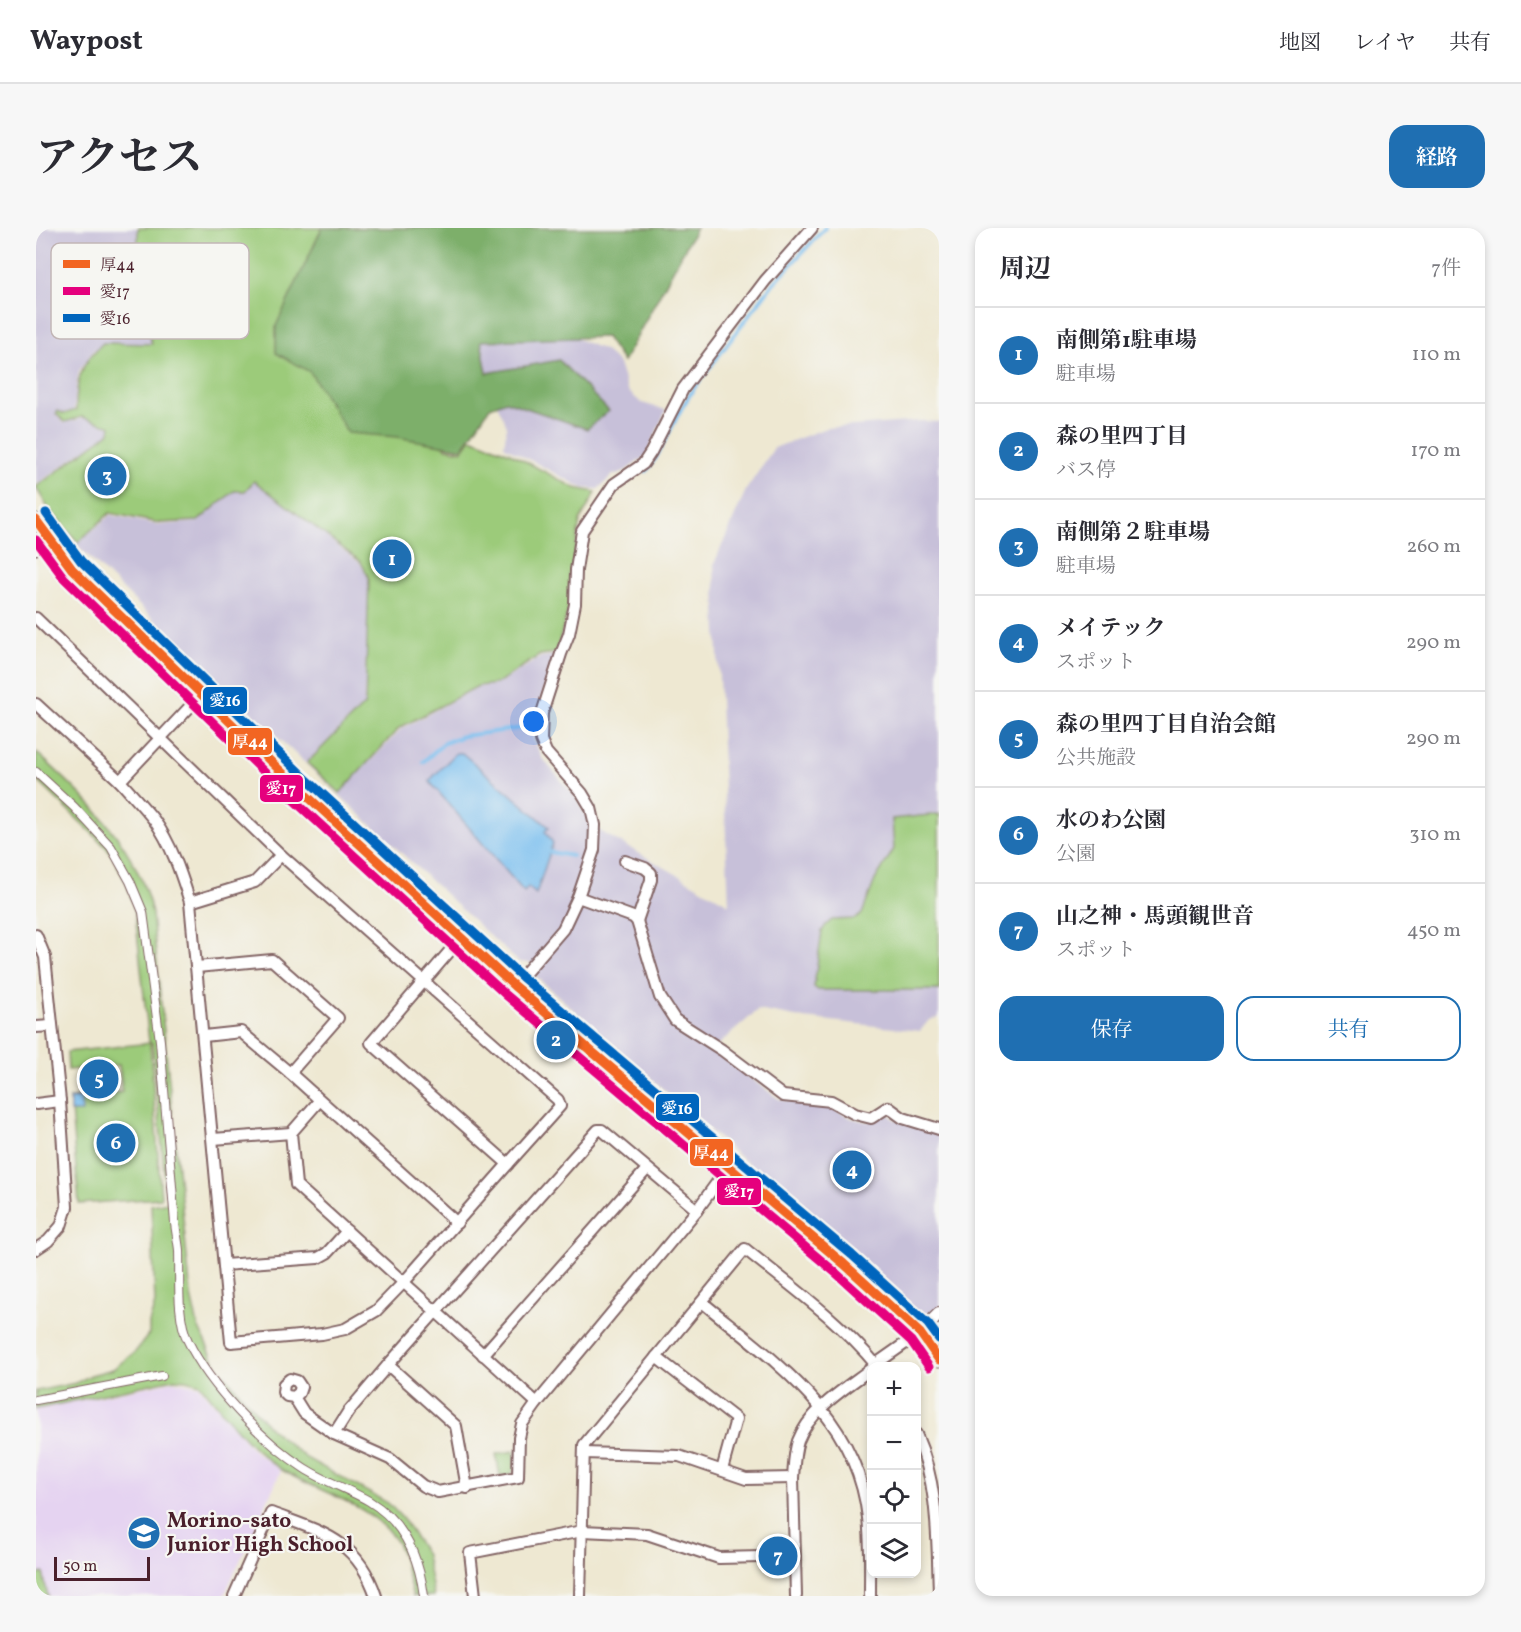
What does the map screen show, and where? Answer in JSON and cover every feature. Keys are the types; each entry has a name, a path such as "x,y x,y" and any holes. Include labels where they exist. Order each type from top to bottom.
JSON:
{"street":[{"path":"514,986 563,929 578,897 594,850 595,825 591,808 582,793 546,752 541,740 542,713 569,634 575,604 576,570 582,531 614,484 643,464 683,389 765,281 812,228"},
{"path":"36,520 72,569 201,695 461,938 514,986 844,1264 920,1333 939,1360"},
{"path":"36,548 49,539"},
{"path":"36,618 281,855 558,1100 560,1106 404,1282 376,1311 345,1329 322,1334 231,1341 190,902 177,862 154,821 120,782 36,704"},
{"path":"120,782 201,695"},
{"path":"36,772 74,807 111,847 143,912 159,1041 179,1247 182,1315 186,1338 198,1360 220,1390 275,1446 304,1469 369,1501 393,1520 418,1562 424,1596"},
{"path":"190,902 255,882 281,855"},
{"path":"625,861 645,868 651,873 651,880 636,921"},
{"path":"578,897 633,917 660,997 675,1020 722,1050 783,1096 831,1101 855,1114 871,1118 888,1107 903,1118 939,1129"},
{"path":"36,935 45,957 60,1101 67,1207 62,1226 48,1241 36,1249"},
{"path":"461,938 371,1043 508,1164"},
{"path":"197,967 272,960 338,1018 290,1073"},
{"path":"36,1027 51,1026"},
{"path":"204,1036 241,1032 457,1223"},
{"path":"36,1104 60,1101"},
{"path":"213,1139 291,1133 319,1101"},
{"path":"334,1434 348,1412 388,1365 598,1130 602,1130 697,1210"},
{"path":"291,1133 296,1185 537,1403"},
{"path":"294,1397 304,1413 334,1434 390,1459 423,1486 438,1492 518,1477 519,1438 522,1424 697,1210 729,1166"},
{"path":"483,1355 648,1168"},
{"path":"224,1265 318,1258 327,1253 347,1231"},
{"path":"580,1596 584,1445 745,1250 827,1315 853,1339 871,1362"},
{"path":"702,1302 801,1384 822,1408 852,1458 863,1489 868,1518 870,1596"},
{"path":"880,1362 920,1333 939,1314"},
{"path":"656,1357 736,1419 722,1470"},
{"path":"388,1365 456,1426 467,1488"},
{"path":"796,1596 793,1478 799,1438 808,1423 822,1408 867,1372"},
{"path":"36,1400 162,1376"},
{"path":"921,1449 931,1478 937,1509 939,1593"},
{"path":"584,1453 679,1456 746,1479 793,1478"},
{"path":"234,1596 271,1513 323,1533 340,1543 358,1559 370,1578 376,1596"},
{"path":"475,1596 470,1553 582,1531 647,1534 719,1558 795,1556"}],"shaded area":[{"path":"36,228 138,228 138,243 51,243 51,339 151,339 152,344 103,343 93,351 79,371 74,410 64,413 58,411 55,414 64,423 84,418 111,427 109,432 36,485"},
{"path":"484,312 551,328 604,350 619,364 627,389 632,395 642,403 666,410 646,456 625,471 613,475 598,489 583,488 504,446 507,426 498,406 488,398 461,389"},
{"path":"921,421 939,422 939,1017 929,1020 920,1031 795,1017 758,1010 712,1050 779,1099 828,1106 851,1118 868,1122 886,1112 894,1119 939,1133 939,1350 913,1310 533,974 535,969 531,963 518,962 212,676 77,545 36,490 36,488 77,544 110,515 159,525 198,522 234,491 245,492 254,481 360,563 369,578 364,704 306,763 339,794 401,729 478,687 496,685 541,657 557,655 535,715 533,738 542,758 578,800 591,826 729,904 714,564 746,490 774,448 826,428"},
{"name":"Morino-sato Junior High School","path":"174,1381 199,1386 254,1451 281,1471 224,1596 36,1596 36,1410"}],"green space":[{"path":"138,228 502,228 411,419 446,448 462,451 471,438 510,453 575,488 596,492 580,521 572,570 570,603 556,653 540,655 496,684 478,686 399,728 340,793 307,763 365,704 369,578 361,562 254,481 245,491 234,491 198,521 159,523 110,513 78,542 48,508 36,487 110,432 111,426 82,417 65,422 56,414 58,411 64,414 76,410 78,381 81,373 89,358 103,343 152,344 150,339 249,339 249,243 138,243"},
{"path":"322,228 696,228 623,362 606,337 481,341 487,373 559,360 609,411 587,429 506,401 490,407 462,449 397,437 348,433 310,372 276,353 276,326"},
{"path":"36,752 108,824 135,866 145,889 152,914 191,1296 198,1326 216,1365 270,1428 306,1458 388,1503 404,1520 426,1555 434,1596 413,1596 400,1549 387,1530 375,1519 345,1500 296,1478 270,1462 238,1430 200,1384 174,1379 36,1409 36,1391 76,1383 91,1375 113,1369 136,1351 149,1334 149,1323 155,1303 151,1205 169,1202 135,913 127,884 110,852 36,779"},
{"path":"939,814 939,990 818,990 814,987 822,931 832,920 855,919 862,914 875,880 894,849 892,819"},
{"path":"150,1043 161,1198 79,1204 70,1098 122,1092 119,1065 68,1070 67,1052"},
{"path":"515,1451 514,1470 510,1475 500,1477 496,1454"},
{"path":"43,1573 48,1596 36,1596 36,1575"}],"water":[{"path":"456,753 462,753 549,827 545,831 553,843 536,894 528,887 524,892 430,782"},
{"path":"81,1098 82,1112 70,1112 70,1099"}],"waterway":[{"path":"646,471 694,388 772,285 825,228"},
{"path":"423,762 444,743 463,736 530,727 530,720"},
{"path":"550,852 572,856"}],"transit line":[{"name":"愛16","path":"46,513 81,561 302,775 522,977 852,1255 928,1324 939,1339"},
{"name":"厚44","path":"36,520 72,569 294,784 514,986 844,1264 920,1333 939,1360"},
{"name":"愛17","path":"36,540 64,578 286,793 506,995 836,1273 911,1341 929,1367"}],"place":[{"name":"南側第２駐車場","path":"107,476"},
{"name":"南側第1駐車場","path":"392,559"},
{"name":"森の里四丁目","path":"556,1040"},
{"name":"森の里四丁目自治会館","path":"99,1079"},
{"name":"水のわ公園","path":"116,1143"},
{"name":"メイテック","path":"852,1170"},
{"name":"Morino-sato Junior High School","path":"144,1533"},
{"name":"山之神・馬頭観世音","path":"778,1556"}]}
